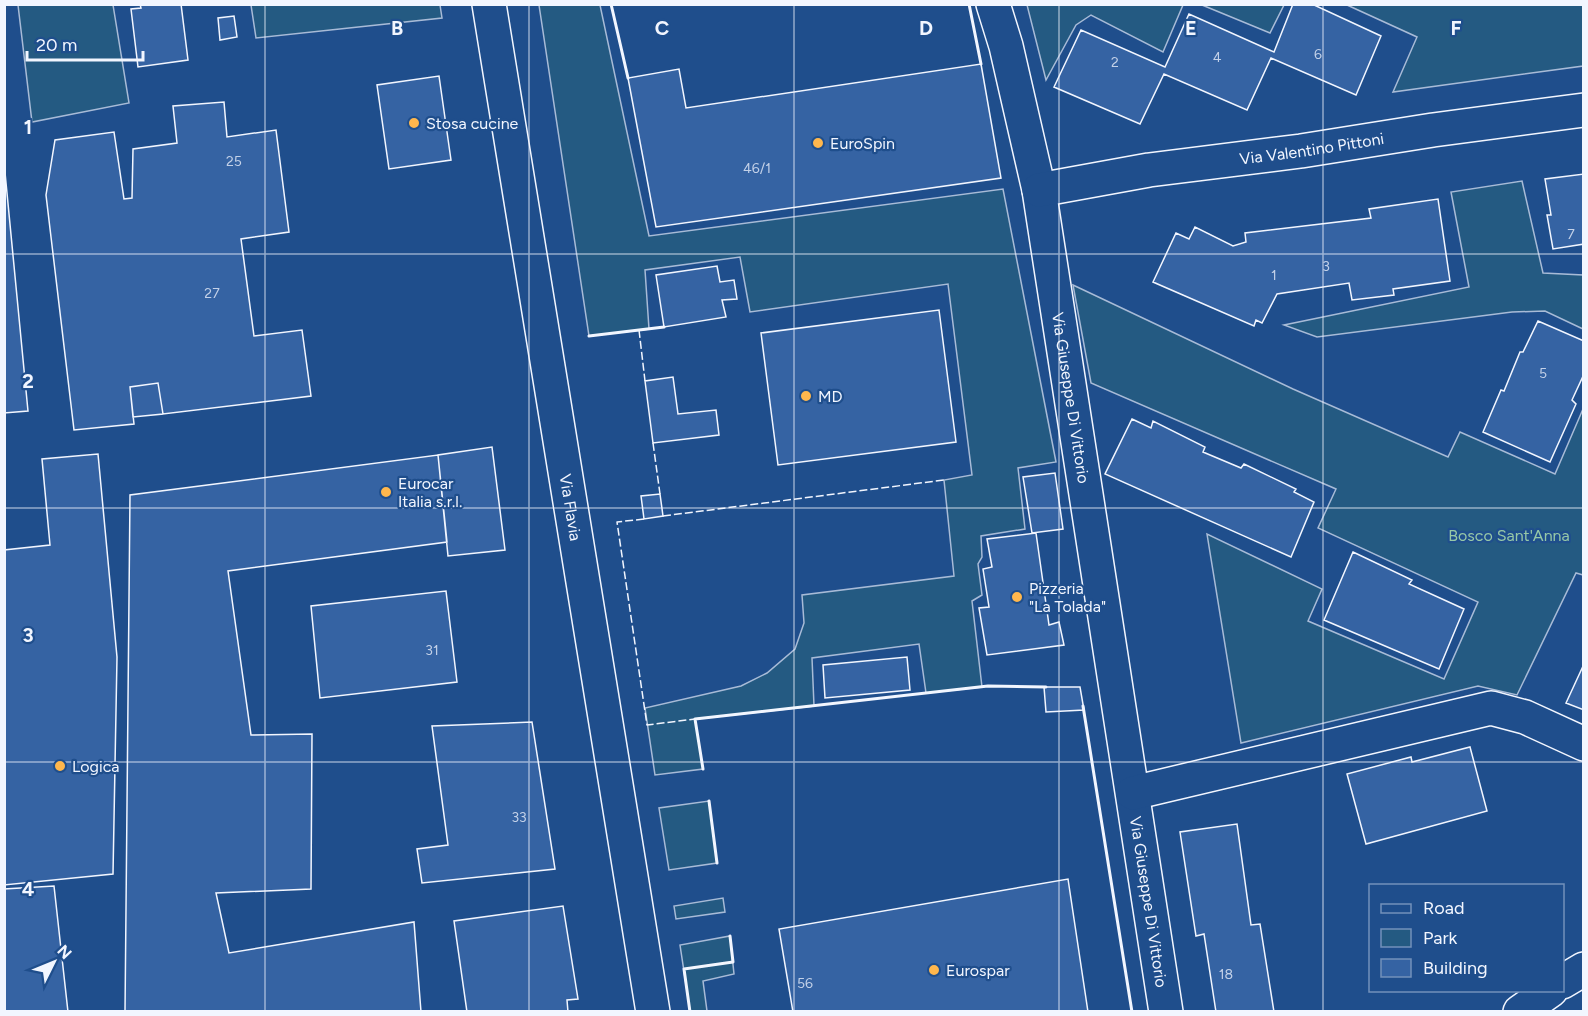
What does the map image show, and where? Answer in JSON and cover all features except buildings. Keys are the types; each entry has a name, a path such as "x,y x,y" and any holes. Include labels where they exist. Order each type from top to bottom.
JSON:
{"street":[{"name":"Via Flavia","path":"489,4 653,1011"},
{"name":"Via Giuseppe Di Vittorio","path":"993,4 1006,46 1039,190 1166,1011"},
{"name":"Via Valentino Pittoni","path":"1039,190 1149,170 1301,151 1433,130 1584,110"},
{"name":"Via Giuseppe Di Vittorio","path":"1133,793 1491,708 1525,717 1584,744"},
{"path":"1564,981 1584,969"},
{"path":"1520,1011 1548,992"}],"green space":[{"path":"1027,4 1183,5 1163,52 1091,15 1076,25 1046,80"},
{"path":"18,5 113,5 129,103 32,122"},
{"path":"251,5 440,5 442,18 256,38"},
{"path":"539,5 600,5 649,236 1003,189 1056,462 1018,468 1025,529 981,536 982,557 978,564 982,595 972,601 982,687 926,693 919,644 812,658 814,706 695,719 703,769 655,775 645,708 741,686 767,673 795,649 804,623 802,595 954,576 944,480 972,475 948,284 750,312 740,257 645,270 649,329 589,336"},
{"path":"1202,5 1284,5 1270,33"},
{"path":"1347,5 1583,5 1583,66 1393,92 1417,37"},
{"path":"1522,181 1543,273 1583,275 1583,329 1545,311 1512,312 1317,337 1284,325 1469,287 1451,192"},
{"name":"Bosco Sant'Anna","path":"1073,285 1293,389 1448,457 1460,432 1555,474 1583,409 1583,575 1576,573 1517,695 1478,686 1241,743 1207,534 1322,589 1308,621 1444,679 1478,602 1318,528 1336,489 1091,383"},
{"path":"709,801 717,863 669,870 659,808"},
{"path":"723,898 725,912 676,919 674,906"},
{"path":"730,936 734,974 703,981 707,1011 690,1011 680,945"}],"fence":[{"path":"639,330 645,381"},
{"path":"653,443 660,494"},
{"path":"663,516 944,480"},
{"path":"644,519 617,522 647,725 695,719"}],"wall":[{"path":"611,4 628,78"},
{"path":"969,4 981,64"},
{"path":"589,336 664,327"},
{"path":"703,769 695,719 988,686 1046,687"},
{"path":"1083,706 1132,1012"},
{"path":"709,801 717,863"},
{"path":"690,1012 684,969 733,962 730,936"}],"place":[{"name":"Stosa cucine","path":"414,123"},
{"name":"EuroSpin","path":"818,143"},
{"name":"MD","path":"806,396"},
{"name":"Eurocar Italia s.r.l.","path":"386,492"},
{"name":"Pizzeria \"La Tolada\"","path":"1017,597"},
{"name":"Logica","path":"60,766"},
{"name":"Eurospar","path":"934,970"}]}
